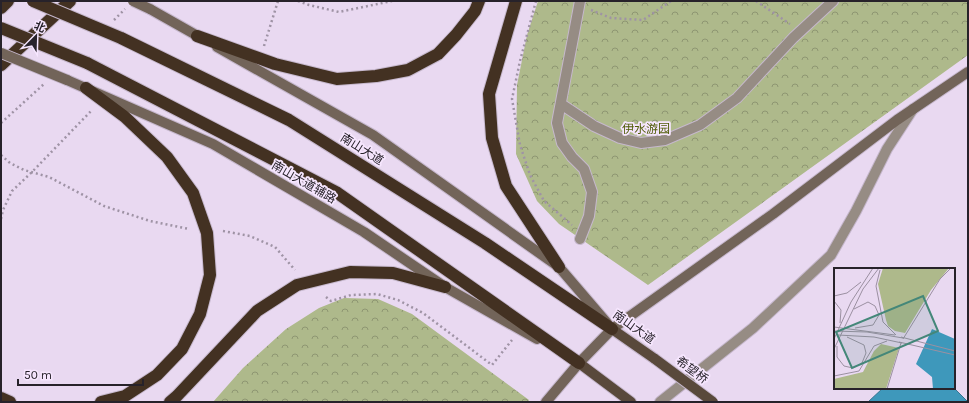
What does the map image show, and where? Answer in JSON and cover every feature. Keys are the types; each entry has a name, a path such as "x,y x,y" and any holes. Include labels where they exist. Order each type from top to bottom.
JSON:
{"highway":[{"path":"1,8 8,1"},
{"name":"南山大道","path":"33,1 121,38 289,120 486,243 612,329"},
{"path":"1,65 70,1"},
{"path":"197,36 275,64 338,79 376,76 408,70 438,54 456,35 475,11 479,1"},
{"path":"516,1 489,94 492,138 506,186 559,267"},
{"path":"1,28 88,63 336,192 579,363"},
{"path":"86,88 126,117 167,157 192,193 206,232 210,275 200,314 182,349 157,375 125,396 101,402"},
{"path":"170,402 257,311 297,285 350,272 393,273 445,287"},
{"path":"1,398 10,402"}],"main road":[{"path":"133,1 150,9 373,135 559,267 612,329"},
{"name":"南山大道辅路","path":"1,53 86,88 213,144 364,232 445,287 579,363"},
{"path":"546,402 579,363 612,329 773,214 914,108 968,72"},
{"name":"南山大道","path":"612,329 655,359"},
{"name":"希望桥","path":"655,359 713,402"},
{"path":"579,363 631,402"}],"street":[{"path":"561,104 594,126 620,138 641,144 665,140 700,125 738,98 800,31 833,1"},
{"path":"580,3 557,123 562,143 572,157 584,169 592,192 589,216 580,239"},
{"path":"660,402 753,328 831,254 856,211 887,149 914,108"}],"path":[{"path":"261,58 278,1"},
{"path":"298,1 308,5 339,12 392,1"},
{"path":"536,1 520,61 512,99 520,145 530,175 544,201 575,228"},
{"path":"580,3 611,18 643,20 671,1"},
{"path":"756,1 800,31"},
{"path":"1,219 3,210 12,191 102,100"},
{"path":"1,155 10,163 24,170 49,177 104,206 150,221 189,229"},
{"path":"223,231 250,236 275,247 298,273"},
{"path":"326,297 332,301 351,295 377,294 398,300 423,313 492,365 521,330"}],"green space":[{"name":"伊水游园","path":"538,1 968,1 968,55 648,285 559,224 537,201 516,154 517,85 527,35"},
{"path":"344,298 378,299 412,314 529,400 528,402 213,402 243,368 286,329 319,308"}],"water":[{"path":"882,389 955,389 968,402 868,402"}]}
